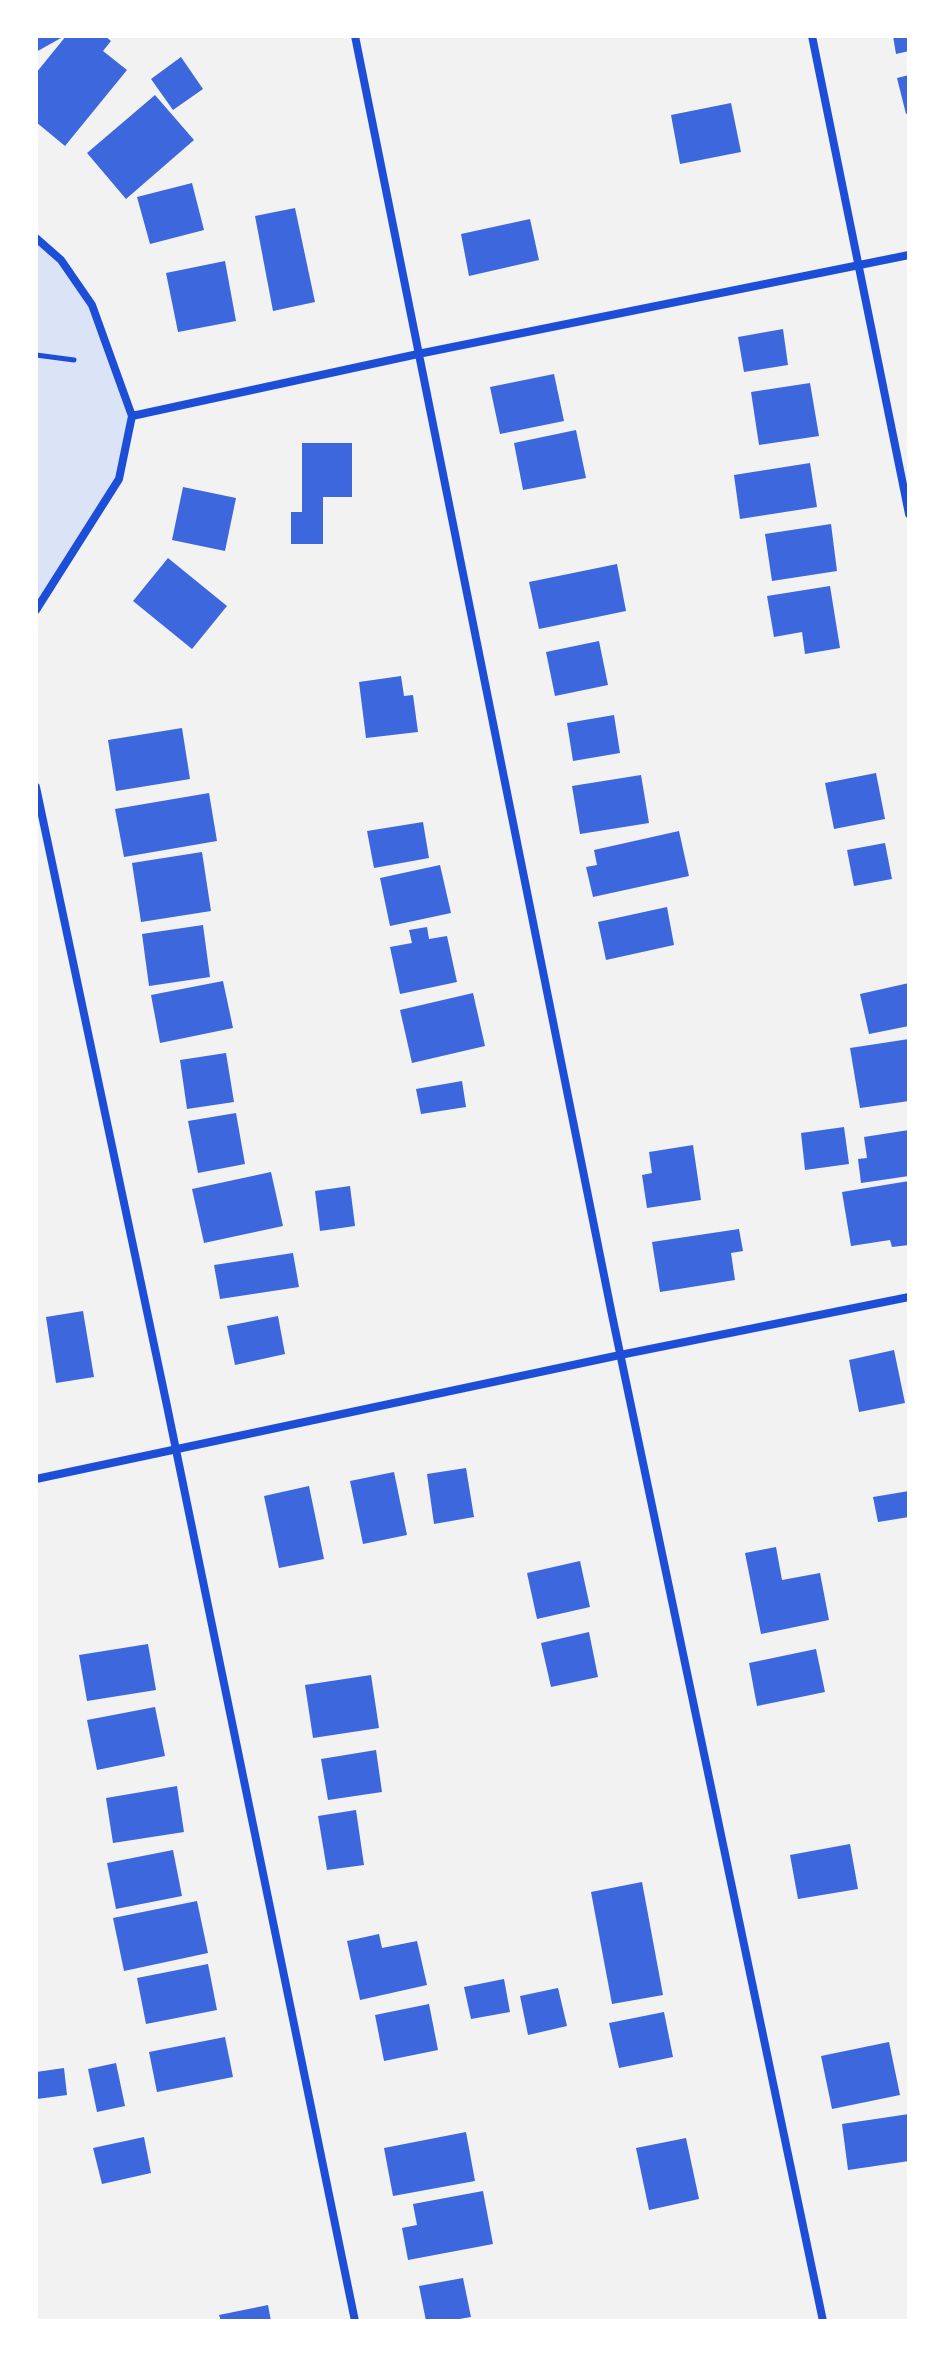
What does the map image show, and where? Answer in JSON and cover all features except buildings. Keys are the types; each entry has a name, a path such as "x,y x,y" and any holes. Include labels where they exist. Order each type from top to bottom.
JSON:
{"street":[{"path":"355,36 620,1355 823,2321"},
{"path":"812,36 909,514"},
{"path":"36,238 61,260 92,305 132,416 119,479 36,610"},
{"path":"132,416 418,354 909,255"},
{"path":"36,787 355,2321"},
{"path":"36,1479 909,1297"}],"path":[{"path":"36,355 74,360"}],"shaded area":[{"path":"36,238 61,260 92,305 132,416 119,479 36,610"}]}
